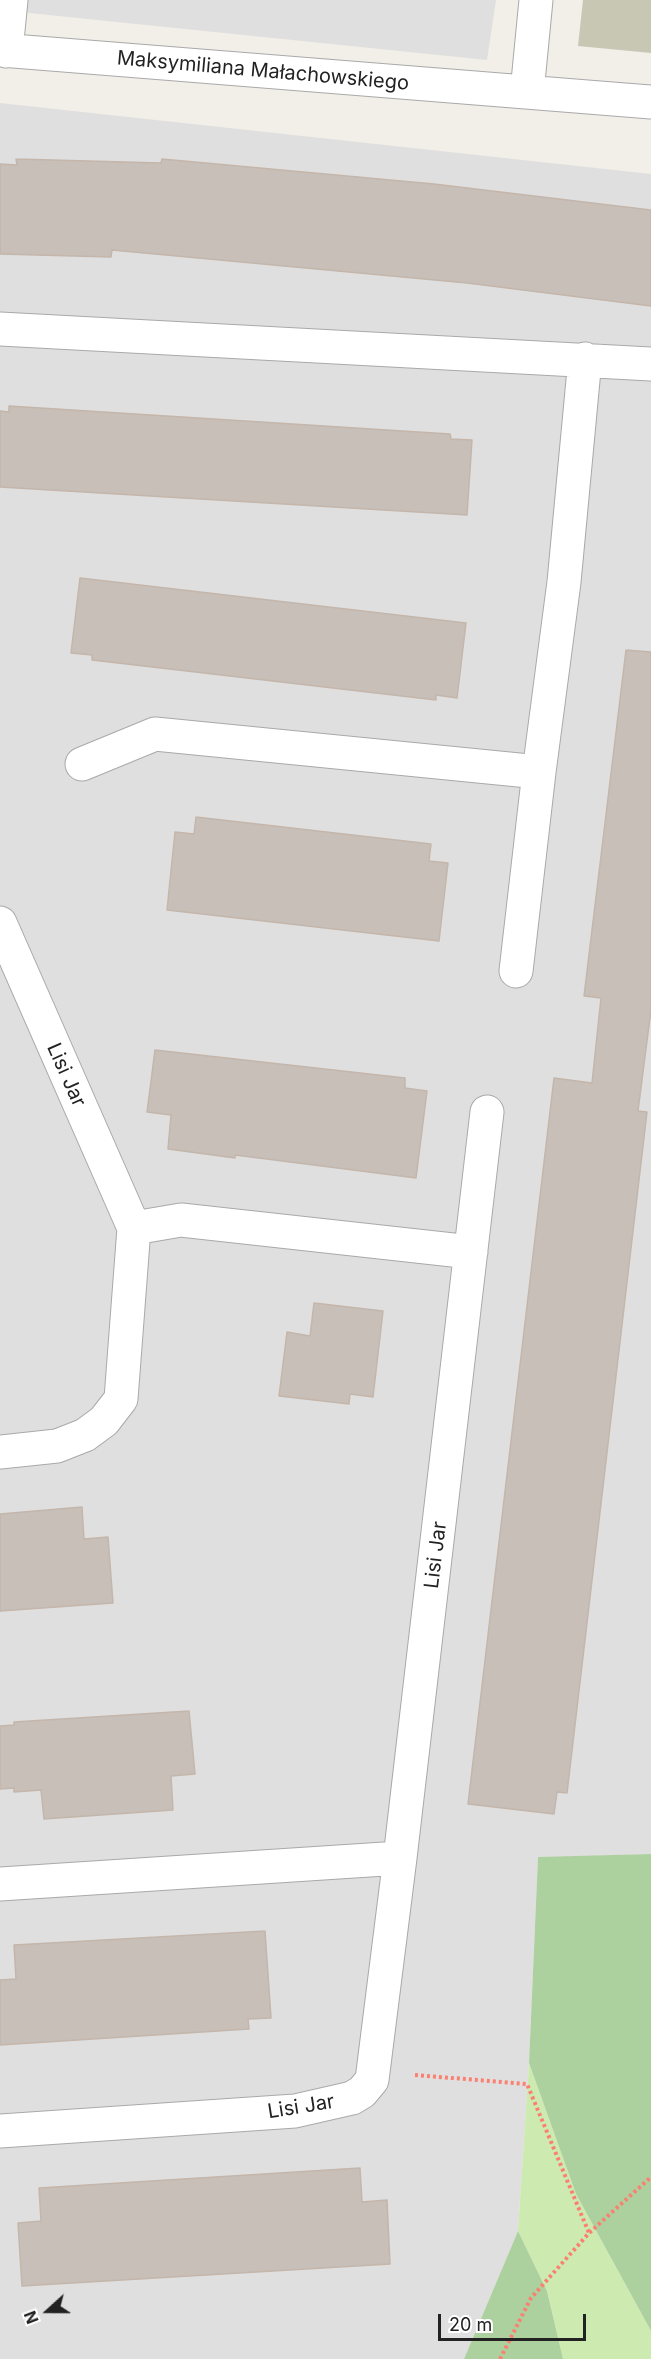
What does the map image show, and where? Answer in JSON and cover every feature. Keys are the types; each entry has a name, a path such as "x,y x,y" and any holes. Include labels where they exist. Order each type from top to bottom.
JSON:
{"street":[{"path":"3,50 11,0"},
{"path":"527,92 536,0"},
{"name":"Maksymiliana Małachowskiego","path":"3,50 651,102"},
{"path":"0,328 651,364"},
{"path":"516,971 538,772 564,582 585,359"},
{"path":"82,764 154,734 538,772"},
{"name":"Lisi Jar","path":"0,922 134,1228 121,1399 104,1422 84,1436 57,1446 0,1452"},
{"name":"Lisi Jar","path":"0,2131 295,2111 352,2098 362,2092 372,2080 487,1112"},
{"path":"134,1228 181,1220 471,1252"},
{"path":"0,1884 400,1858"}],"path":[{"path":"372,2072 527,2084 589,2233"},
{"path":"500,2359 531,2298 589,2233 651,2177"}],"shaded area":[{"path":"0,0 496,0 487,60 0,10"},
{"path":"583,0 651,0 651,53 578,46"},
{"path":"0,103 651,174 651,1854 538,1858 529,2063 518,2231 464,2359 0,2359"}],"green space":[{"path":"651,1854 651,2331 576,2194 529,2063 538,1857"},
{"path":"529,2063 576,2194 651,2331 651,2359 563,2359 547,2291 518,2231"},
{"path":"518,2231 547,2291 563,2359 464,2359"}],"building":[{"path":"16,159 161,163 162,159 434,184 651,210 651,306 467,283 112,250 111,257 0,254 0,164 17,165"},
{"path":"9,406 450,434 451,439 472,440 467,515 0,487 0,411 9,412"},
{"path":"80,578 466,623 457,698 436,695 436,700 92,660 92,655 71,653"},
{"path":"626,650 651,652 651,1010 638,1111 647,1112 567,1793 557,1792 554,1814 468,1804 554,1078 592,1083 601,998 584,996"},
{"path":"196,817 431,844 429,861 448,863 439,941 167,910 175,832 194,834"},
{"path":"155,1050 405,1078 405,1088 427,1091 416,1178 235,1155 235,1158 168,1149 171,1115 147,1112"},
{"path":"314,1303 383,1311 373,1397 350,1394 349,1404 279,1396 287,1332 310,1336"},
{"path":"82,1507 84,1539 108,1537 113,1603 0,1611 0,1514"},
{"path":"189,1711 195,1774 171,1776 173,1810 44,1819 41,1790 14,1792 14,1788 0,1789 0,1726 14,1725 14,1722"},
{"path":"265,1931 271,2018 248,2019 249,2029 0,2045 0,1980 16,1979 14,1945"},
{"path":"360,2168 362,2202 387,2200 390,2264 22,2286 18,2223 41,2221 39,2188"}]}
